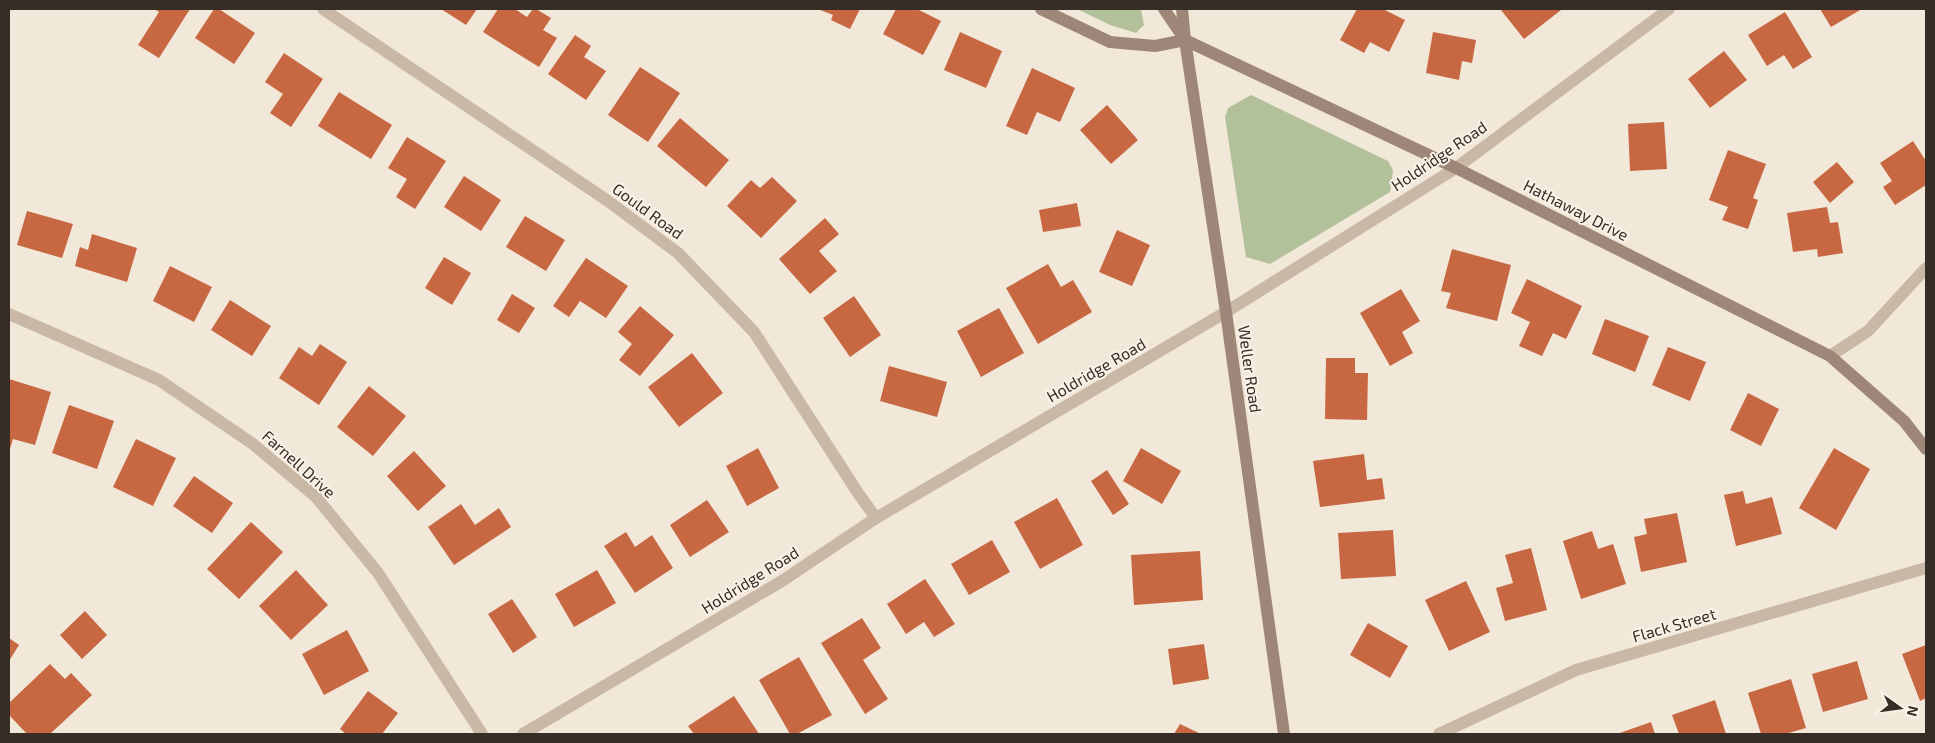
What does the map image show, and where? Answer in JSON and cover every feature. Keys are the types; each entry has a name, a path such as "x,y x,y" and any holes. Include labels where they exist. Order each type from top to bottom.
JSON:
{"street":[{"name":"Gould Road","path":"323,9 608,201 678,253 754,332 876,518"},
{"path":"1041,9 1110,42 1156,46 1185,40 1164,9"},
{"name":"Weller Road","path":"1182,9 1284,734"},
{"name":"Holdridge Road","path":"523,734 782,581 876,518 1226,312 1456,168 1669,9"},
{"name":"Hathaway Drive","path":"1185,40 1456,168 1830,356 1904,421 1926,449"},
{"path":"1830,356 1868,331 1926,268"},
{"name":"Farnell Drive","path":"9,314 158,380 253,444 316,497 378,573 482,734"},
{"name":"Flack Street","path":"1439,734 1576,670 1926,568"}],"green space":[{"path":"1077,9 1141,9 1144,25 1136,33 1110,25"},
{"path":"1251,95 1388,161 1393,170 1390,192 1270,264 1246,257 1225,117 1228,108"}],"building":[{"path":"154,9 190,9 159,58 138,45 159,12"},
{"path":"214,9 219,9 255,33 234,64 195,38"},
{"path":"441,9 477,9 466,25"},
{"path":"498,9 515,9 527,17 533,9 536,9 551,18 543,30 557,38 539,67 483,32"},
{"path":"818,9 860,9 850,29 831,20 833,15"},
{"path":"896,9 917,9 941,21 923,55 883,34"},
{"path":"1357,9 1383,9 1405,20 1389,52 1370,42 1364,53 1340,40"},
{"path":"1502,9 1560,9 1561,10 1524,39"},
{"path":"1820,9 1862,9 1831,27"},
{"path":"1785,12 1812,57 1793,69 1784,55 1767,66 1748,35"},
{"path":"960,32 1002,51 986,88 944,70"},
{"path":"1433,32 1476,40 1472,63 1462,61 1459,80 1426,73"},
{"path":"575,35 591,46 584,57 606,71 586,100 548,74"},
{"path":"1724,51 1747,80 1710,108 1688,79"},
{"path":"284,53 323,79 291,127 270,113 283,94 265,82"},
{"path":"640,67 680,93 648,142 608,115"},
{"path":"1032,68 1075,88 1060,122 1037,112 1027,135 1006,126"},
{"path":"339,92 392,125 371,159 318,126"},
{"path":"1107,105 1138,140 1111,164 1080,130"},
{"path":"680,118 729,160 706,187 657,146"},
{"path":"1664,122 1667,169 1630,171 1628,124"},
{"path":"407,137 446,161 415,209 396,197 407,179 388,168"},
{"path":"1913,141 1926,161 1926,185 1895,205 1883,187 1892,181 1880,163"},
{"path":"1728,150 1766,164 1753,198 1758,200 1748,229 1722,220 1728,207 1709,200"},
{"path":"1837,162 1854,182 1830,203 1813,182"},
{"path":"464,176 501,200 481,231 444,207"},
{"path":"772,177 797,201 761,238 727,206 751,180 760,188"},
{"path":"1077,203 1081,226 1043,232 1039,210"},
{"path":"1827,207 1830,223 1838,222 1843,253 1818,257 1817,249 1793,252 1787,213"},
{"path":"27,211 73,224 62,258 17,245"},
{"path":"525,216 565,240 546,271 506,247"},
{"path":"825,218 839,234 819,251 837,271 810,294 779,259"},
{"path":"1117,230 1150,245 1132,286 1099,272"},
{"path":"92,234 137,248 127,282 75,266 80,247 88,250"},
{"path":"1452,249 1511,265 1497,321 1446,308 1451,293 1441,291"},
{"path":"444,257 471,273 452,305 425,288"},
{"path":"586,258 628,286 606,318 580,301 569,317 553,306"},
{"path":"1048,264 1061,287 1073,280 1092,312 1038,344 1006,288"},
{"path":"170,266 212,287 194,322 153,301"},
{"path":"1527,279 1582,306 1566,339 1553,333 1542,356 1519,346 1530,322 1511,313"},
{"path":"1401,289 1420,321 1402,332 1413,353 1390,366 1360,313"},
{"path":"512,294 535,308 519,333 497,320"},
{"path":"854,296 881,335 850,357 823,318"},
{"path":"230,300 271,326 252,356 211,330"},
{"path":"640,306 674,335 640,376 619,360 632,344 618,332"},
{"path":"999,308 1024,353 981,377 957,331"},
{"path":"1605,319 1649,336 1635,372 1592,354"},
{"path":"320,344 347,362 319,405 279,378 299,347 312,356"},
{"path":"1668,347 1706,362 1690,401 1652,385"},
{"path":"692,353 723,393 679,427 648,387"},
{"path":"1326,358 1355,358 1355,373 1368,373 1367,420 1325,419"},
{"path":"889,366 947,382 937,417 880,401"},
{"path":"9,379 51,392 35,445 13,439 9,452"},
{"path":"369,386 406,416 373,456 337,427"},
{"path":"1748,393 1779,409 1761,446 1730,430"},
{"path":"69,405 114,421 97,469 52,453"},
{"path":"136,439 176,458 153,506 113,487"},
{"path":"758,448 779,488 747,506 726,466"},
{"path":"1141,448 1181,471 1162,504 1123,481"},
{"path":"1834,448 1870,469 1836,530 1799,508"},
{"path":"414,451 446,486 418,511 387,476"},
{"path":"1364,454 1367,480 1382,478 1385,499 1320,507 1313,461"},
{"path":"1107,470 1129,504 1113,515 1091,481"},
{"path":"194,476 233,503 212,533 173,506"},
{"path":"1743,491 1746,504 1772,497 1782,534 1736,546 1724,495"},
{"path":"1057,498 1083,545 1040,569 1014,522"},
{"path":"707,500 729,532 690,557 670,525"},
{"path":"461,504 475,525 499,508 511,527 454,565 428,527"},
{"path":"1677,513 1687,562 1641,572 1634,537 1647,534 1644,519"},
{"path":"251,522 283,552 239,599 207,569"},
{"path":"1393,530 1396,576 1341,579 1338,533"},
{"path":"1592,531 1598,549 1613,544 1626,584 1581,599 1563,541"},
{"path":"626,532 635,547 652,535 673,568 635,593 604,546"},
{"path":"992,540 1010,572 969,595 951,564"},
{"path":"1531,548 1547,610 1505,621 1496,588 1513,583 1505,555"},
{"path":"1200,551 1203,600 1134,605 1131,555"},
{"path":"296,570 328,605 291,640 259,606"},
{"path":"597,570 616,603 574,627 555,594"},
{"path":"925,579 955,624 934,637 924,622 906,634 887,604"},
{"path":"1466,581 1490,632 1449,651 1425,600"},
{"path":"512,599 537,637 513,653 488,614"},
{"path":"85,611 107,635 82,659 60,635"},
{"path":"862,618 881,648 863,660 888,699 865,714 821,643"},
{"path":"1368,623 1408,646 1390,678 1350,655"},
{"path":"347,630 369,671 324,695 302,654"},
{"path":"9,638 19,645 9,661"},
{"path":"1204,644 1209,679 1173,685 1168,649"},
{"path":"1926,645 1926,698 1920,701 1902,654"},
{"path":"799,657 832,715 797,734 790,734 759,680"},
{"path":"1857,661 1868,699 1823,712 1812,674"},
{"path":"50,664 65,679 71,673 92,695 50,734 27,734 9,715 9,703"},
{"path":"1791,679 1806,728 1785,734 1761,734 1748,693"},
{"path":"368,691 398,713 382,734 346,734 340,729"},
{"path":"734,696 759,734 694,734 688,726"},
{"path":"1715,700 1726,734 1679,734 1672,715"},
{"path":"1651,722 1655,734 1617,734"},
{"path":"1180,724 1201,734 1174,734"}]}
